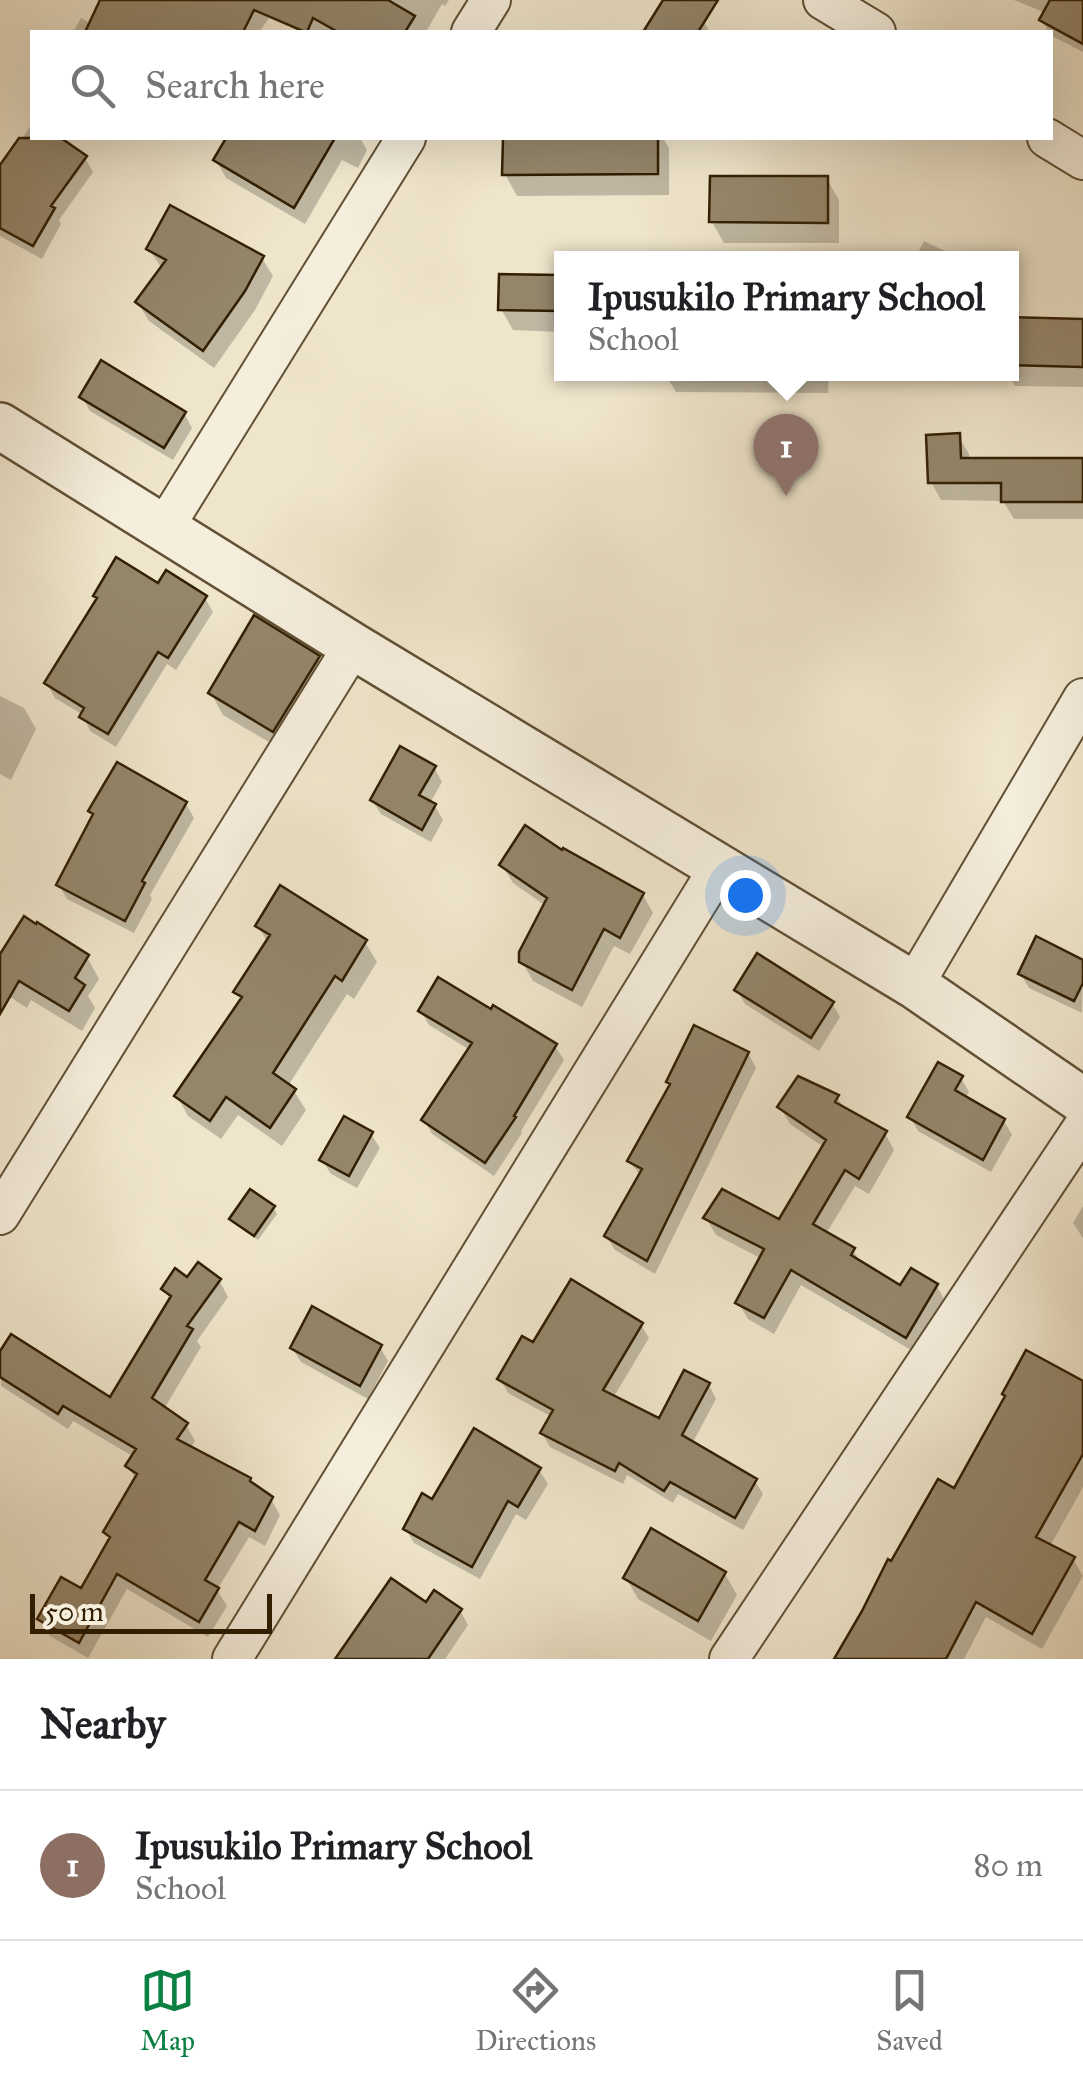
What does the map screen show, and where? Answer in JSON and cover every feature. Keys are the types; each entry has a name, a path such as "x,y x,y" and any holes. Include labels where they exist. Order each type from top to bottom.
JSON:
{"street":[{"path":"472,30 491,0"},
{"path":"824,0 873,30"},
{"path":"164,528 405,140"},
{"path":"1050,140 1083,160"},
{"path":"5,440 164,528 914,986 1083,1101"},
{"path":"0,1214 353,646"},
{"path":"914,986 1083,698"},
{"path":"232,1659 718,869"},
{"path":"729,1659 1083,1127"}],"building":[{"path":"100,0 388,0 415,16 406,30 334,30 313,18 308,30 300,30 254,10 244,30 86,30"},
{"path":"663,0 718,0 699,30 644,30"},
{"path":"1050,0 1083,0 1083,44 1039,20"},
{"path":"19,138 64,140 87,156 51,206 55,208 33,246 0,228 0,165"},
{"path":"225,140 334,140 294,208 213,160"},
{"path":"503,140 658,140 658,174 502,175"},
{"path":"710,176 828,176 828,223 709,222"},
{"path":"170,205 264,256 203,351 135,302 166,260 146,249"},
{"path":"499,274 554,275 554,311 498,310"},
{"path":"1019,317 1083,319 1083,367 1019,365"},
{"path":"101,360 186,412 164,448 79,397"},
{"path":"960,433 961,458 1083,458 1083,502 1001,502 1001,483 928,483 926,435"},
{"path":"116,557 158,583 166,570 207,596 168,658 158,652 108,734 79,717 84,708 44,683 97,598 93,596"},
{"path":"254,615 320,656 273,732 208,693"},
{"path":"400,746 436,766 419,795 436,804 422,830 370,800"},
{"path":"117,762 187,802 142,881 145,883 125,921 56,885 93,814 88,811"},
{"path":"525,825 562,850 644,893 620,938 604,929 572,990 519,962 519,952 547,898 499,865"},
{"path":"280,885 367,940 342,981 335,976 273,1073 296,1089 270,1128 226,1097 210,1121 174,1096 242,997 233,992 270,935 255,926"},
{"path":"24,916 89,955 75,978 85,985 69,1011 19,981 0,1014 0,954"},
{"path":"1036,936 1083,960 1083,983 1074,1001 1018,974"},
{"path":"757,953 834,1002 811,1038 734,990"},
{"path":"438,977 557,1044 485,1163 421,1120 472,1043 418,1011"},
{"path":"694,1025 749,1052 647,1261 604,1236 642,1169 627,1161 670,1084 666,1082"},
{"path":"938,1062 963,1076 955,1090 1005,1119 983,1160 907,1117"},
{"path":"798,1076 839,1095 835,1102 887,1131 859,1179 845,1170 813,1224 855,1248 851,1255 900,1285 911,1268 938,1284 906,1338 791,1270 764,1318 735,1303 764,1249 703,1218 722,1189 779,1219 826,1140 777,1107"},
{"path":"344,1116 373,1132 349,1176 319,1160"},
{"path":"250,1189 275,1206 254,1236 229,1219"},
{"path":"198,1262 221,1279 187,1326 193,1329 152,1398 188,1423 177,1439 251,1478 273,1497 255,1531 239,1522 205,1580 219,1588 199,1622 117,1574 79,1643 37,1619 61,1577 81,1588 110,1537 103,1532 137,1474 125,1466 136,1449 63,1406 58,1414 0,1377 0,1351 11,1334 110,1397 171,1296 161,1289 175,1268 187,1277"},
{"path":"571,1279 643,1323 603,1390 659,1418 684,1370 710,1383 682,1435 757,1479 735,1518 670,1482 664,1491 619,1463 615,1471 540,1433 553,1410 497,1379 522,1336 533,1342"},
{"path":"312,1306 382,1345 360,1386 290,1348"},
{"path":"1026,1350 1083,1381 1083,1454 1036,1537 1075,1557 1032,1634 976,1602 946,1659 834,1659 888,1559 891,1561 938,1479 954,1488"},
{"path":"474,1428 541,1468 518,1507 508,1501 472,1567 403,1529 422,1493 432,1499"},
{"path":"651,1528 726,1572 698,1621 623,1578"},
{"path":"391,1578 426,1602 434,1590 462,1609 428,1659 335,1659"}],"place":[{"name":"Ipusukilo Primary School","path":"786,496"}]}
